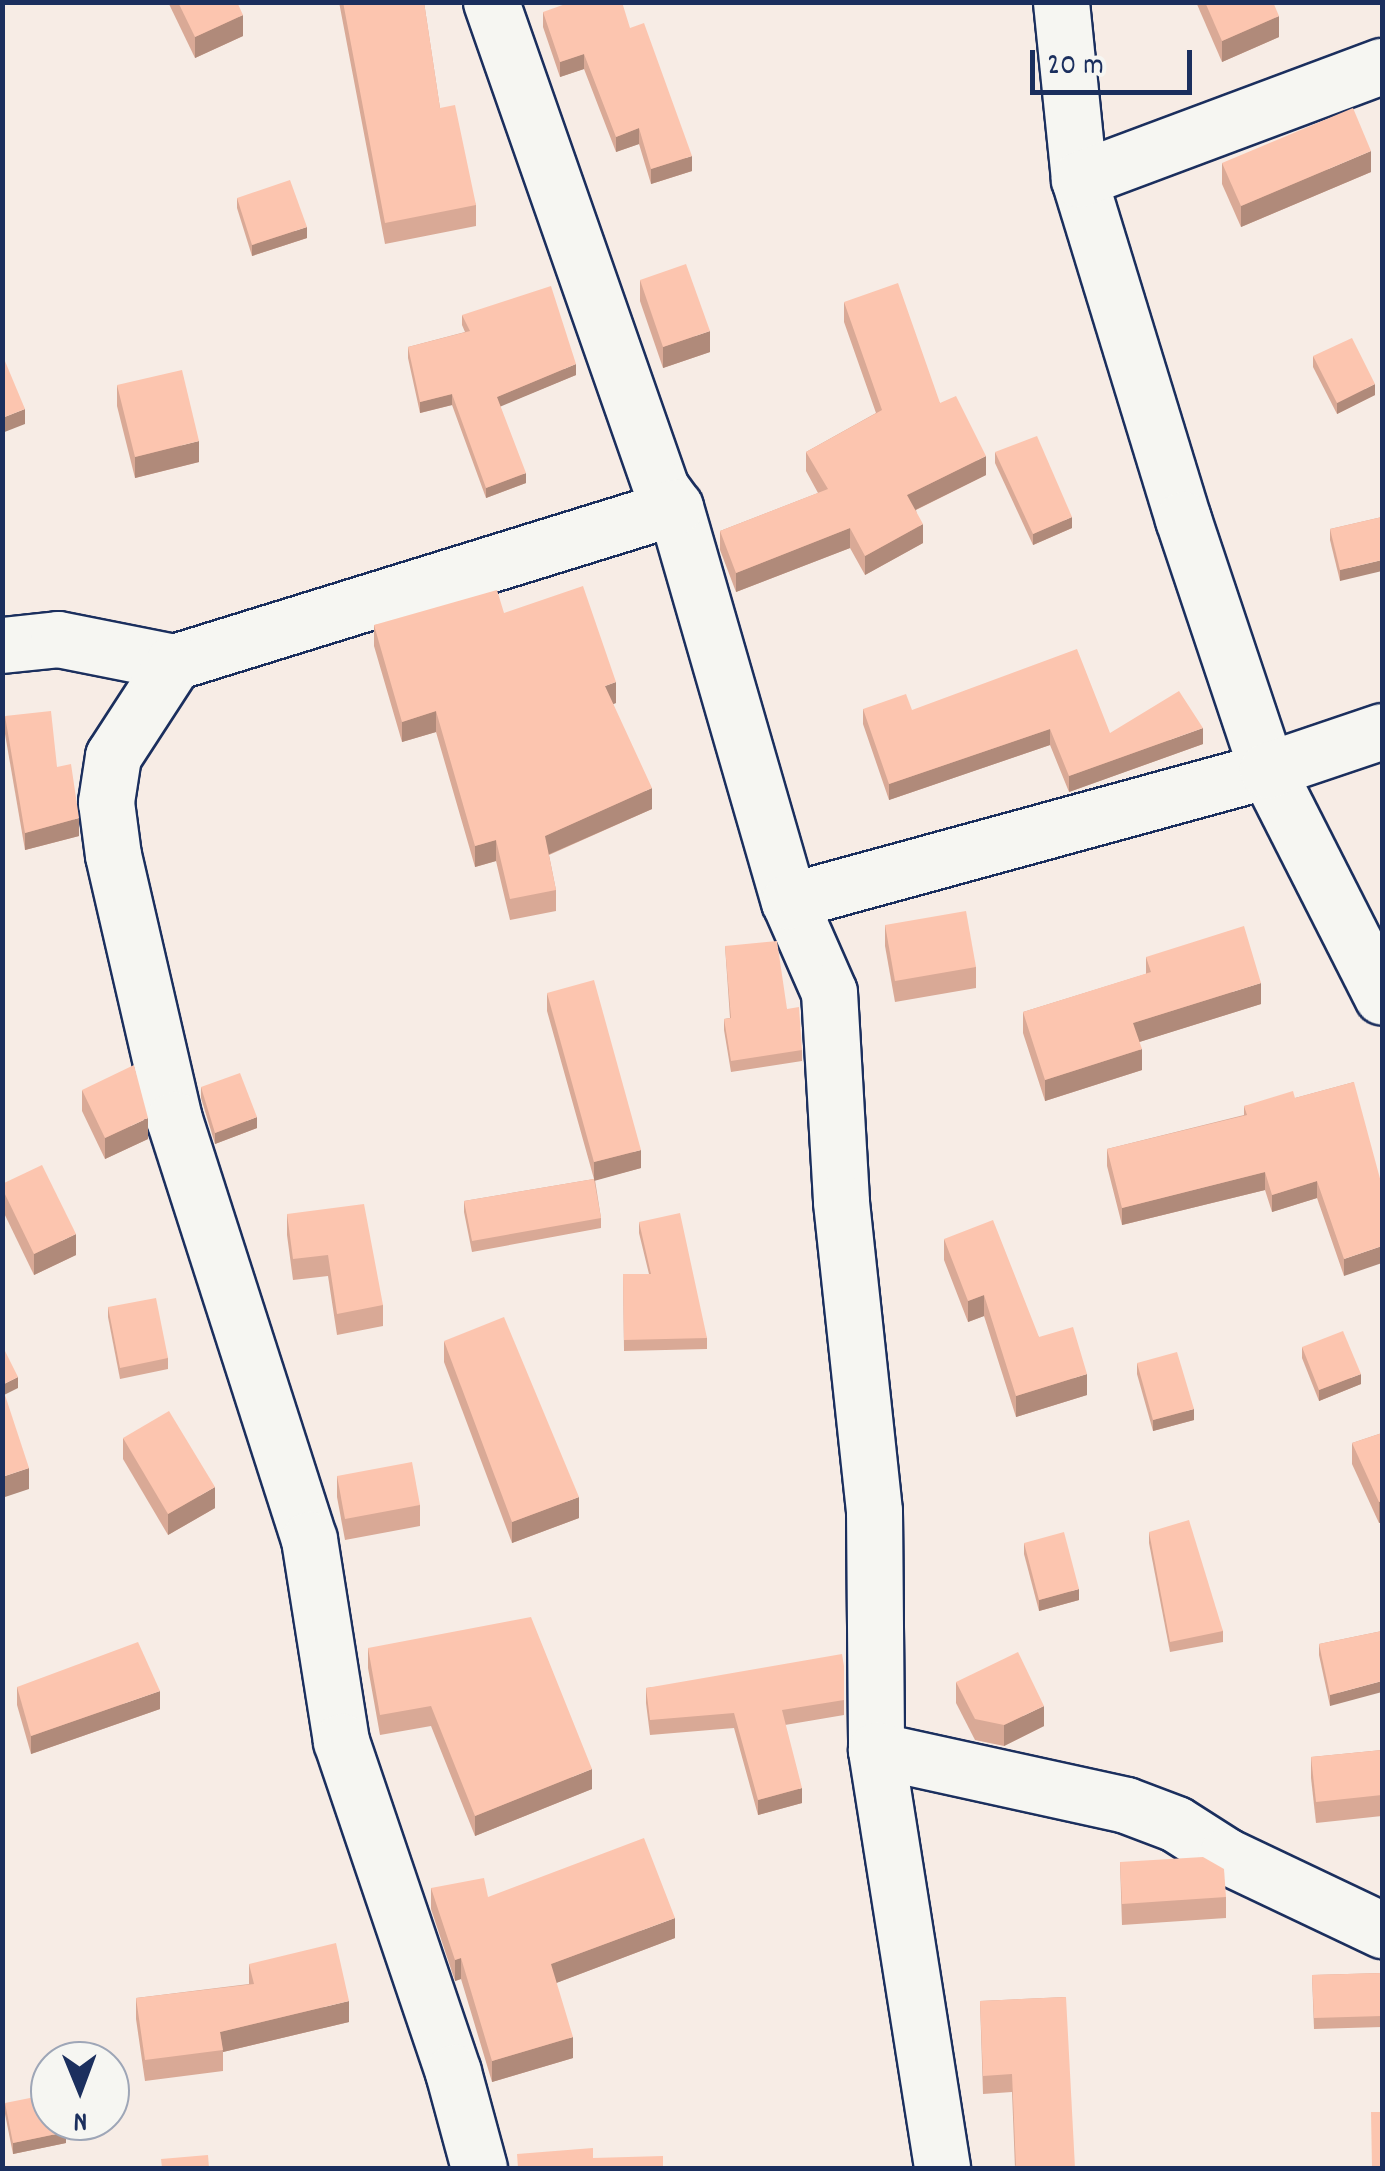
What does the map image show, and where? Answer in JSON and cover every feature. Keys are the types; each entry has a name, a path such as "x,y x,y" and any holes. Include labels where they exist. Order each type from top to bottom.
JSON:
{"street":[{"path":"491,2 661,488 675,507 788,901 829,992 840,1202 874,1511 876,1750 942,2168"},
{"path":"1061,2 1078,179 1267,770 1382,997"},
{"path":"1078,179 1382,66"},
{"path":"2,645 58,639 174,662 675,507"},
{"path":"174,662 113,756 106,802 114,855 174,1119 308,1539 341,1742 454,2072 479,2168"},
{"path":"788,901 1267,770 1382,732"},
{"path":"876,1750 1126,1805 1176,1824 1226,1856 1382,1930"}],"building":[{"path":"178,2 237,2 243,15 195,37"},
{"path":"343,2 424,2 440,108 455,105 476,205 385,223"},
{"path":"571,2 622,2 630,28 644,23 692,156 651,169 639,128 616,137 584,54 560,62 543,12"},
{"path":"1205,2 1273,2 1279,16 1222,41"},
{"path":"1353,108 1371,151 1241,206 1222,163"},
{"path":"290,180 307,227 252,245 237,198"},
{"path":"686,264 710,331 663,347 640,280"},
{"path":"898,283 940,403 956,396 986,456 907,495 923,524 865,556 850,528 736,573 720,531 828,489 806,452 882,410 844,302"},
{"path":"551,286 576,364 497,397 526,473 486,488 452,394 420,402 408,347 470,331 462,315"},
{"path":"1352,338 1375,384 1337,403 1313,356"},
{"path":"2,354 25,409 2,418"},
{"path":"182,370 199,441 135,457 117,385"},
{"path":"1037,436 1072,517 1033,534 995,452"},
{"path":"1382,517 1382,560 1340,570 1330,529"},
{"path":"583,586 616,682 605,686 652,788 545,836 556,890 510,899 496,840 475,846 436,711 402,722 374,625 497,590 504,613"},
{"path":"1077,649 1110,733 1179,691 1203,728 1069,776 1050,729 889,784 863,709 906,694 912,710"},
{"path":"51,711 57,767 71,764 79,818 25,833 5,716"},
{"path":"966,911 976,967 895,981 885,925"},
{"path":"1244,926 1261,983 1133,1023 1142,1049 1045,1080 1023,1012 1151,972 1146,957"},
{"path":"777,941 787,1009 799,1007 802,1050 731,1061 724,1019 731,1018 725,946"},
{"path":"594,980 641,1150 594,1162 547,993"},
{"path":"134,1065 148,1118 105,1138 82,1090"},
{"path":"240,1073 257,1117 215,1133 201,1087"},
{"path":"1354,1082 1382,1186 1382,1246 1344,1259 1317,1181 1272,1195 1265,1172 1122,1208 1107,1149 1247,1115 1244,1106 1293,1091 1295,1098"},
{"path":"42,1165 76,1234 34,1254 2,1184"},
{"path":"594,1179 601,1218 472,1241 464,1201"},
{"path":"364,1204 383,1305 337,1314 328,1255 293,1259 287,1214"},
{"path":"680,1213 707,1338 624,1340 623,1274 651,1274 639,1222"},
{"path":"993,1220 1039,1337 1073,1327 1087,1374 1016,1396 984,1295 968,1301 944,1239"},
{"path":"156,1298 168,1358 120,1368 108,1307"},
{"path":"504,1317 579,1497 512,1522 444,1341"},
{"path":"1343,1331 1361,1374 1319,1390 1302,1347"},
{"path":"2,1345 18,1377 2,1385"},
{"path":"1177,1352 1194,1409 1153,1420 1137,1363"},
{"path":"2,1392 29,1468 2,1477"},
{"path":"169,1411 215,1487 168,1514 123,1438"},
{"path":"1382,1433 1382,1501 1379,1502 1352,1443"},
{"path":"412,1462 420,1505 345,1519 337,1476"},
{"path":"1189,1520 1223,1631 1170,1642 1149,1532"},
{"path":"1064,1532 1079,1589 1039,1600 1024,1543"},
{"path":"531,1617 592,1769 475,1816 431,1706 380,1715 368,1648"},
{"path":"1382,1631 1382,1681 1330,1695 1319,1644"},
{"path":"138,1642 160,1691 31,1736 17,1687"},
{"path":"1018,1652 1044,1706 1004,1725 975,1719 956,1682"},
{"path":"842,1654 844,1700 782,1710 802,1788 758,1800 734,1713 650,1720 646,1688"},
{"path":"1382,1750 1382,1795 1316,1802 1311,1757"},
{"path":"644,1838 675,1918 551,1964 573,2037 492,2061 461,1958 455,1960 431,1888 484,1878 488,1897"},
{"path":"1203,1857 1224,1869 1226,1897 1122,1904 1120,1862"},
{"path":"336,1943 349,2001 220,2032 223,2050 145,2060 136,1998 254,1984 249,1964"},
{"path":"1382,1973 1382,2016 1314,2018 1312,1975"},
{"path":"1066,1997 1075,2168 1016,2168 1012,2074 983,2076 980,2001"},
{"path":"30,2098 30,2139 13,2143 5,2103"},
{"path":"1371,2112 1382,2112 1382,2168 1372,2168"},
{"path":"593,2148 593,2158 663,2156 663,2168 518,2168 517,2154"},
{"path":"208,2155 209,2168 162,2168 161,2159"}]}
